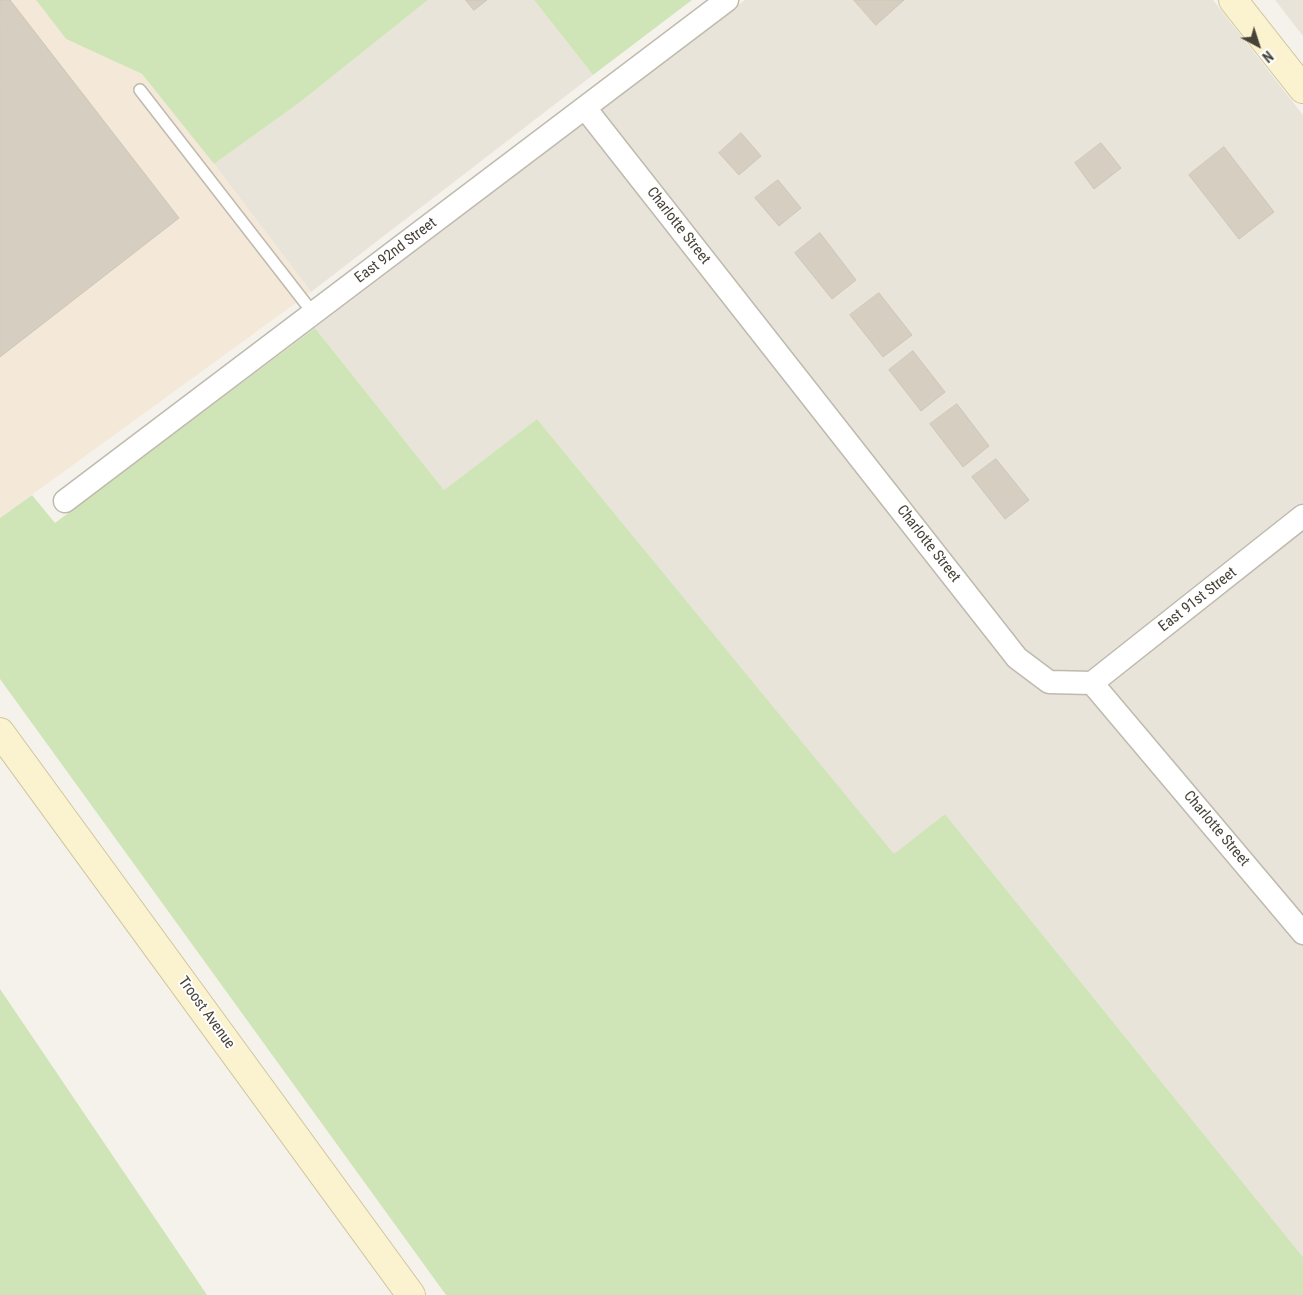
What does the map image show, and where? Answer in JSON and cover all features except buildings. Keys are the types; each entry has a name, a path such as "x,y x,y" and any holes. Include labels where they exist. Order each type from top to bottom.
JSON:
{"main road":[{"path":"1233,0 1303,89"},
{"name":"Troost Avenue","path":"0,732 411,1295"}],"street":[{"name":"East 92nd Street","path":"65,501 727,0"},
{"name":"Charlotte Street","path":"585,108 1017,658 1048,682 1092,683 1303,933"},
{"name":"East 91st Street","path":"1092,683 1303,516"}],"lane":[{"path":"140,90 313,313"}],"shaded area":[{"path":"0,0 36,0 66,39 142,74 214,164 311,292 0,518"},
{"path":"428,0 534,0 593,75 311,292 214,164 299,103"},
{"path":"745,0 1213,0 1303,115 1303,1257 945,814 894,855 537,419 444,490 315,328"},
{"path":"1275,0 1303,0 1303,36"}],"green space":[{"path":"36,0 428,0 299,103 214,164 142,74 66,39"},
{"path":"534,0 692,0 593,75"},
{"path":"315,328 444,490 537,419 894,854 945,814 1303,1257 1303,1295 446,1295 0,679 0,518 32,495 55,523"},
{"path":"0,989 207,1295 0,1295"}]}
